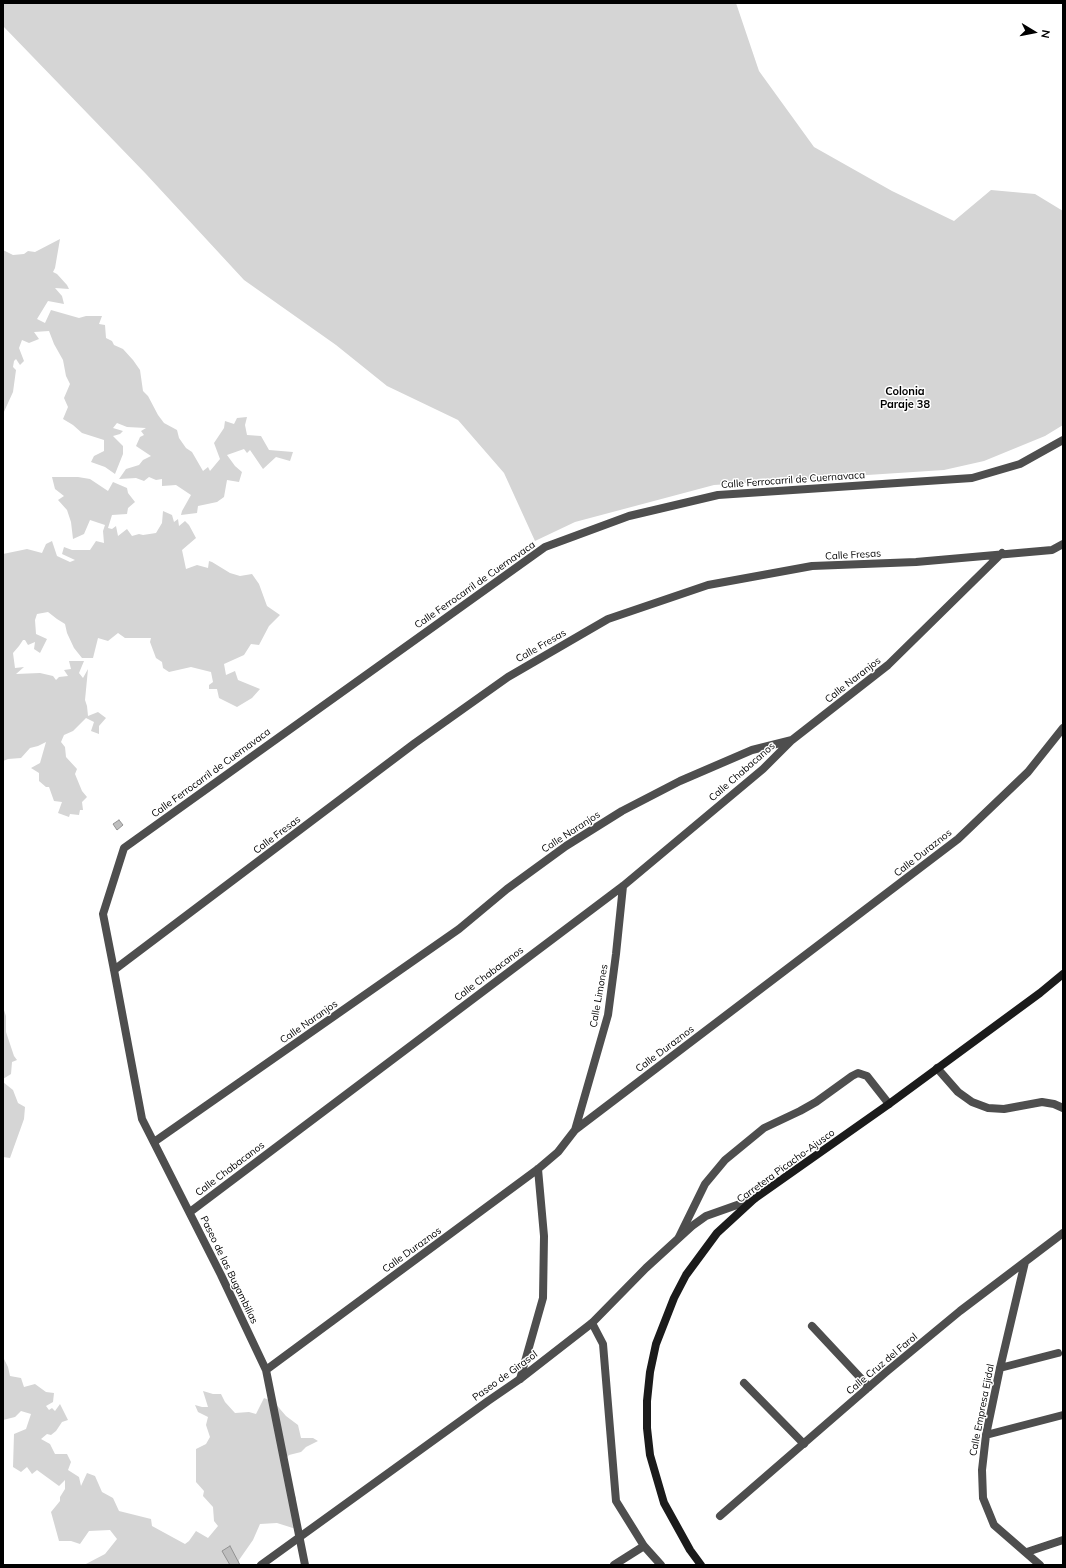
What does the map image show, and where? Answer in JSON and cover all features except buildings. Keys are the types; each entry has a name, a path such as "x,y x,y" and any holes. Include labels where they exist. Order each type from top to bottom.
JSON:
{"main road":[{"name":"Carretera Picacho-Ajusco","path":"701,1565 690,1550 664,1503 650,1455 647,1428 647,1401 650,1372 656,1344 664,1320 686,1276 717,1233 754,1199 888,1104 1040,993 1063,974"}],"street":[{"name":"Calle Ferrocarril de Cuernavaca","path":"114,970 103,914 124,848 545,547 629,516 718,495 972,478 1020,464 1063,440"},
{"name":"Calle Fresas","path":"114,970 415,743 508,677 608,619 708,585 812,566 916,562 1002,553 1052,550 1063,544"},
{"name":"Calle Naranjos","path":"154,1142 460,929 506,889 566,846 622,811 680,781 752,750 792,740 888,665 1002,553"},
{"name":"Calle Duraznos","path":"266,1370 538,1169 558,1152 575,1130 958,839 1028,772 1063,728"},
{"name":"Calle Chabacanos","path":"190,1212 623,886 763,769 792,740"},
{"name":"Calle Limones","path":"575,1130 608,1016 623,886"},
{"name":"Paseo de las Bugambilias","path":"114,970 142,1119 190,1212 266,1370 305,1565"},
{"path":"937,1068 958,1092 972,1102 988,1108 1004,1108 1042,1102 1054,1104 1063,1108"},
{"path":"678,1238 705,1184 725,1160 764,1128 816,1102 858,1073 867,1076 888,1104"},
{"path":"520,1379 543,1298 544,1236 538,1169"},
{"name":"Paseo de Girasol","path":"261,1565 520,1379 592,1323 692,1226 706,1216 754,1199"},
{"name":"Calle Cruz del Farol","path":"720,1516 960,1311 1063,1233"},
{"name":"Calle Empresa Ejidal","path":"1025,1262 986,1435 982,1470 983,1498 994,1525 1027,1552 1040,1565"},
{"path":"592,1323 603,1344 616,1501 644,1546 660,1565"},
{"path":"812,1326 870,1387"},
{"path":"1000,1368 1058,1353"},
{"path":"744,1383 804,1444"},
{"path":"986,1435 1063,1415"},
{"path":"1027,1552 1063,1540"},
{"path":"614,1565 644,1546"}],"shaded area":[{"path":"3,3 736,3 759,71 814,147 892,191 954,221 991,190 1035,194 1063,211 1063,425 1045,436 984,461 944,470 714,485 575,522 535,541 504,473 458,420 387,386 336,345 244,280 146,174 3,26"},
{"path":"60,239 53,272 57,274 69,289 55,288 62,296 64,304 48,301 37,319 45,323 51,310 79,318 86,316 102,316 99,324 105,325 106,338 112,341 114,345 123,349 133,360 140,370 143,391 148,396 158,415 164,423 177,430 179,438 186,448 192,452 203,471 208,467 210,471 220,459 214,443 224,428 225,421 234,424 237,418 247,417 245,425 247,435 261,436 269,450 293,452 290,461 276,457 263,469 250,450 247,453 244,449 227,455 235,466 242,472 239,482 227,480 224,497 217,502 198,506 197,513 181,515 191,495 176,485 162,486 162,479 156,480 149,477 144,481 136,478 119,479 126,469 139,465 143,460 151,456 136,446 140,437 144,435 141,431 146,428 127,427 117,423 113,428 123,431 120,434 113,436 123,446 123,454 115,474 105,467 91,462 94,456 104,451 104,440 82,433 63,419 68,407 64,398 70,384 66,376 63,360 49,331 34,332 39,339 29,343 22,340 19,348 24,361 20,365 16,359 14,361 13,367 16,370 13,392 3,414 3,250 13,255 24,254 28,251 35,252"},
{"path":"52,477 78,477 90,479 108,491 113,482 127,488 128,493 135,502 128,508 127,514 112,515 108,528 112,529 116,526 118,536 127,529 132,536 156,533 162,523 163,511 172,515 174,522 178,519 179,526 185,521 196,538 182,550 186,569 197,565 208,568 209,561 230,573 240,576 252,574 259,584 267,606 280,615 269,626 259,645 251,644 244,655 224,664 226,675 235,671 238,680 260,689 252,698 237,707 219,698 217,689 209,689 209,685 213,682 211,672 191,667 169,672 163,668 162,662 156,658 150,642 151,638 125,638 118,633 108,641 98,638 93,658 82,658 74,648 67,633 65,624 48,612 37,614 35,620 36,634 47,639 40,653 34,649 35,642 28,645 25,640 23,640 13,653 15,668 24,667 16,674 40,673 53,676 56,680 59,677 68,676 64,670 71,669 69,661 84,661 79,673 83,678 88,669 85,700 88,716 98,712 106,718 99,726 99,734 91,731 94,722 86,718 73,731 64,735 61,742 65,747 66,757 77,769 75,774 82,791 87,797 82,802 83,810 80,810 79,815 70,814 69,817 58,813 62,802 54,801 49,787 46,787 39,781 39,773 31,768 40,763 46,742 30,748 21,758 3,761 3,554 27,549 42,553 46,544 52,541 57,556 70,562 75,560 62,554 64,547 72,550 90,550 96,541 104,543 103,531 105,525 90,520 84,534 73,539 71,522 67,510 58,500 64,496 55,489"},
{"path":"3,1007 6,1016 6,1032 14,1056 17,1060 12,1062 11,1074 3,1079"},
{"path":"3,1082 13,1090 18,1103 25,1107 24,1119 10,1158 3,1157"},
{"path":"3,1357 8,1367 10,1376 21,1378 24,1387 35,1384 46,1392 54,1393 53,1402 46,1406 49,1410 52,1408 55,1411 60,1404 68,1420 62,1422 56,1431 51,1435 47,1434 41,1439 50,1444 55,1454 67,1454 71,1462 68,1470 79,1477 81,1486 87,1473 95,1476 102,1492 113,1498 119,1511 151,1519 152,1526 185,1544 196,1531 208,1538 218,1526 214,1521 213,1507 203,1496 204,1491 196,1482 196,1449 206,1444 210,1437 206,1425 208,1417 198,1412 195,1405 208,1407 203,1391 213,1394 221,1394 225,1402 235,1413 249,1412 256,1414 264,1398 274,1402 286,1416 298,1425 301,1438 313,1438 318,1441 306,1447 301,1452 289,1455 282,1463 296,1498 296,1529 277,1523 260,1524 253,1540 239,1560 239,1565 84,1565 105,1554 117,1539 110,1530 89,1531 80,1544 71,1541 59,1541 51,1512 60,1501 60,1497 65,1489 65,1480 59,1486 37,1470 32,1474 27,1467 21,1472 13,1467 14,1434 26,1429 31,1414 21,1411 15,1417 3,1420"}],"district":[{"name":"Colonia Paraje 38","path":"905,398"}]}
